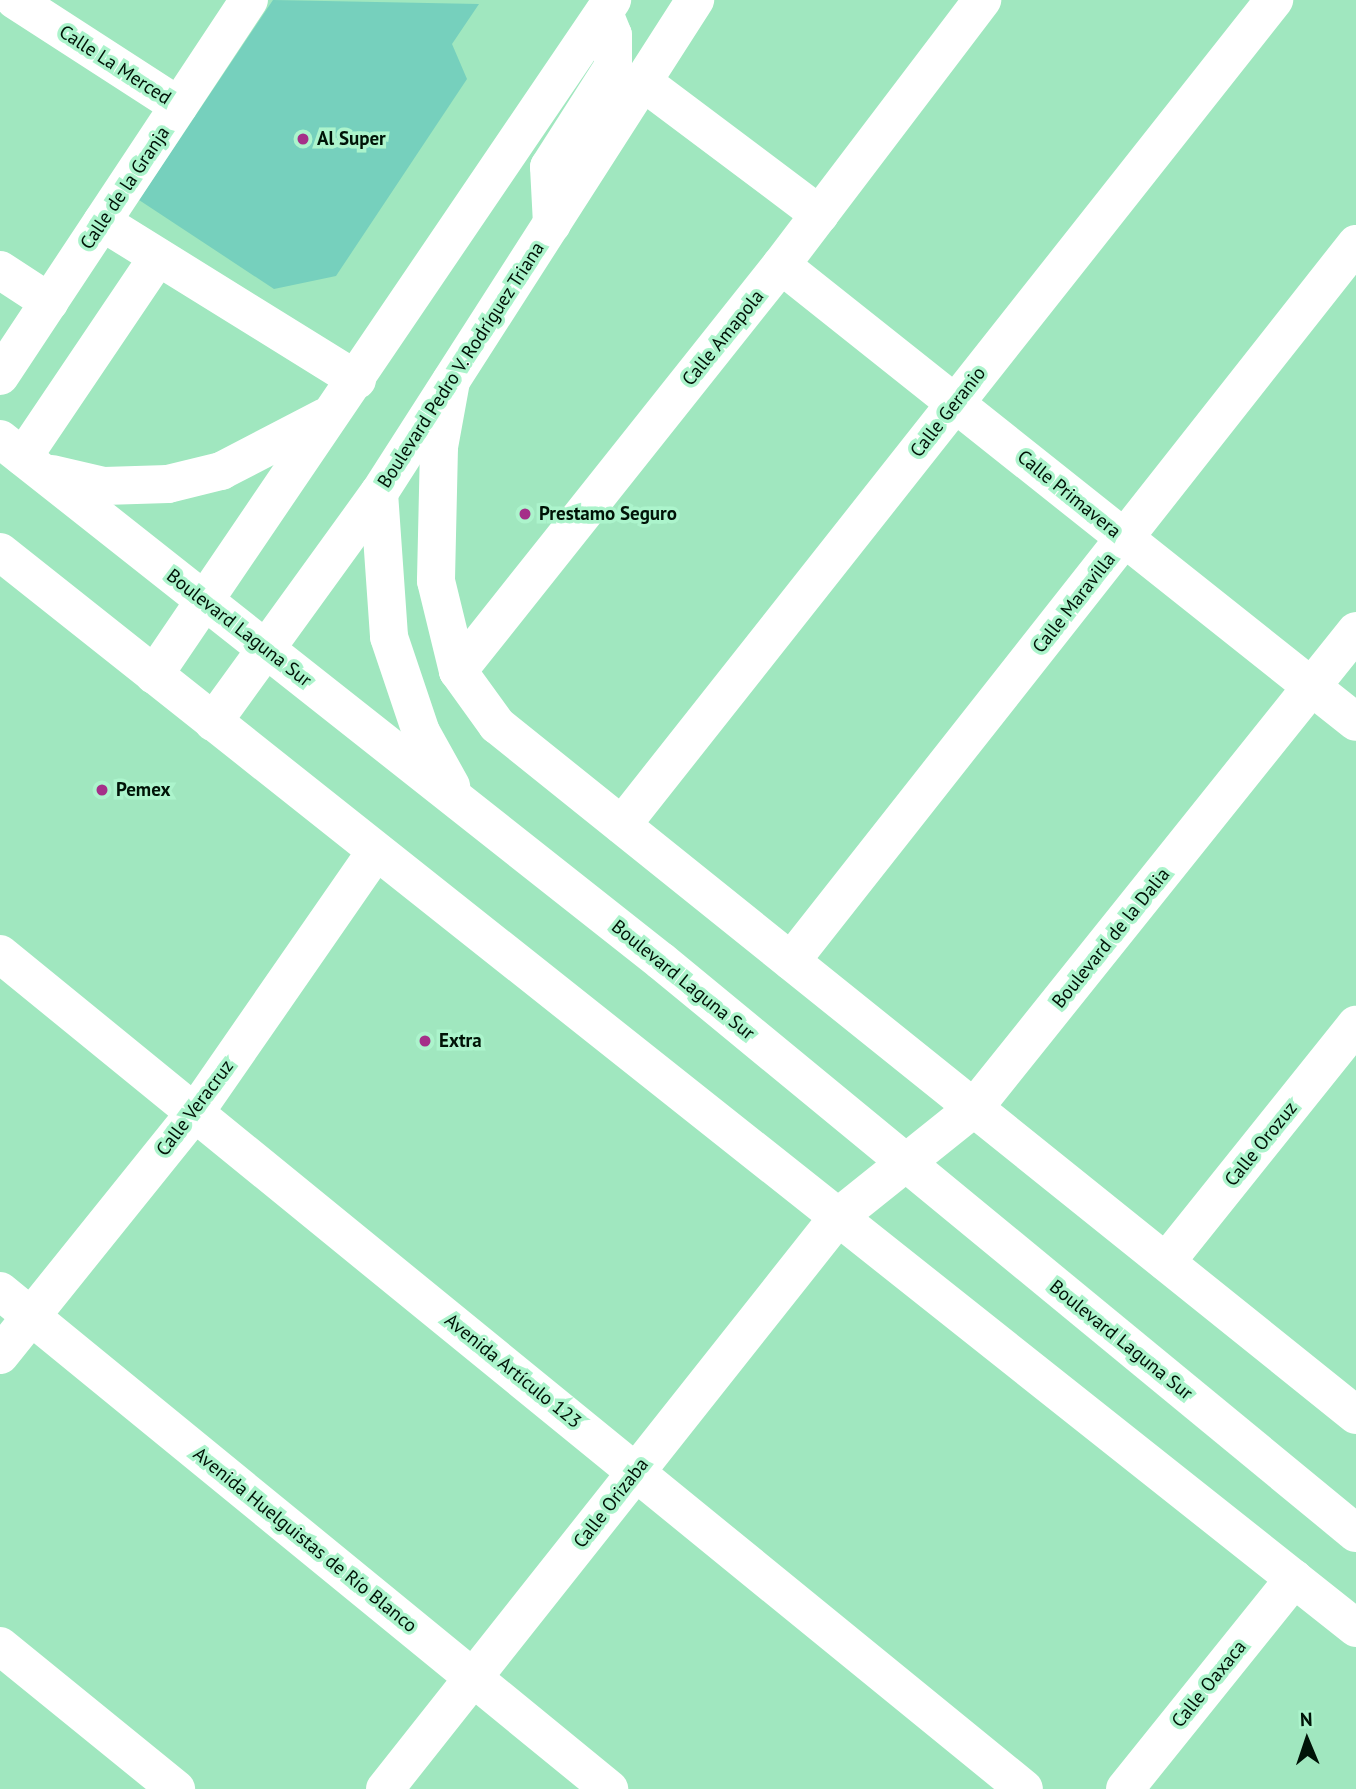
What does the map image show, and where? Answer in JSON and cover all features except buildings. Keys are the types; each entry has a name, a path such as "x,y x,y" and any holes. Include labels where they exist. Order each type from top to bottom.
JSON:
{"street":[{"name":"Calle La Merced","path":"15,0 179,107"},
{"name":"Calle de la Granja","path":"0,376 250,0"},
{"name":"Boulevard Pedro V. Rodríguez Triana","path":"213,722 379,493 695,0"},
{"name":"Calle Amapola","path":"458,671 782,265 982,0"},
{"name":"Calle Geranio","path":"622,825 1274,0"},
{"path":"552,224 549,167 613,67 613,35 599,3"},
{"path":"154,675 208,603 348,394 599,3"},
{"path":"643,82 820,215"},
{"path":"102,222 158,257 348,394"},
{"name":"Calle Maravilla","path":"791,961 1356,244"},
{"path":"158,257 20,455 104,486 168,484 220,471 286,443 348,394"},
{"name":"Calle Primavera","path":"782,265 1356,722"},
{"path":"0,270 49,303"},
{"path":"451,381 439,447 436,581 458,671 497,725 1356,1415"},
{"name":"Boulevard Laguna Sur","path":"20,455 466,807 904,1162 1356,1534"},
{"path":"379,493 389,637 421,732 466,807"},
{"path":"0,552 1356,1628"},
{"name":"Boulevard de la Dalia","path":"838,1217 974,1108 1356,631"},
{"name":"Calle Veracruz","path":"0,1355 196,1111 376,851"},
{"name":"Avenida Artículo 123","path":"0,954 196,1111 1024,1789"},
{"name":"Calle Orozuz","path":"1166,1262 1356,1025"},
{"name":"Calle Orizaba","path":"385,1789 838,1217"},
{"name":"Avenida Huelguistas de Río Blanco","path":"0,1291 609,1789"},
{"name":"Calle Oaxaca","path":"1125,1789 1293,1579"},
{"path":"0,1646 176,1789"}],"place":[{"name":"Al Super","path":"303,139"},
{"name":"Prestamo Seguro","path":"525,514"},
{"name":"Pemex","path":"102,790"},
{"name":"Extra","path":"425,1041"}]}
